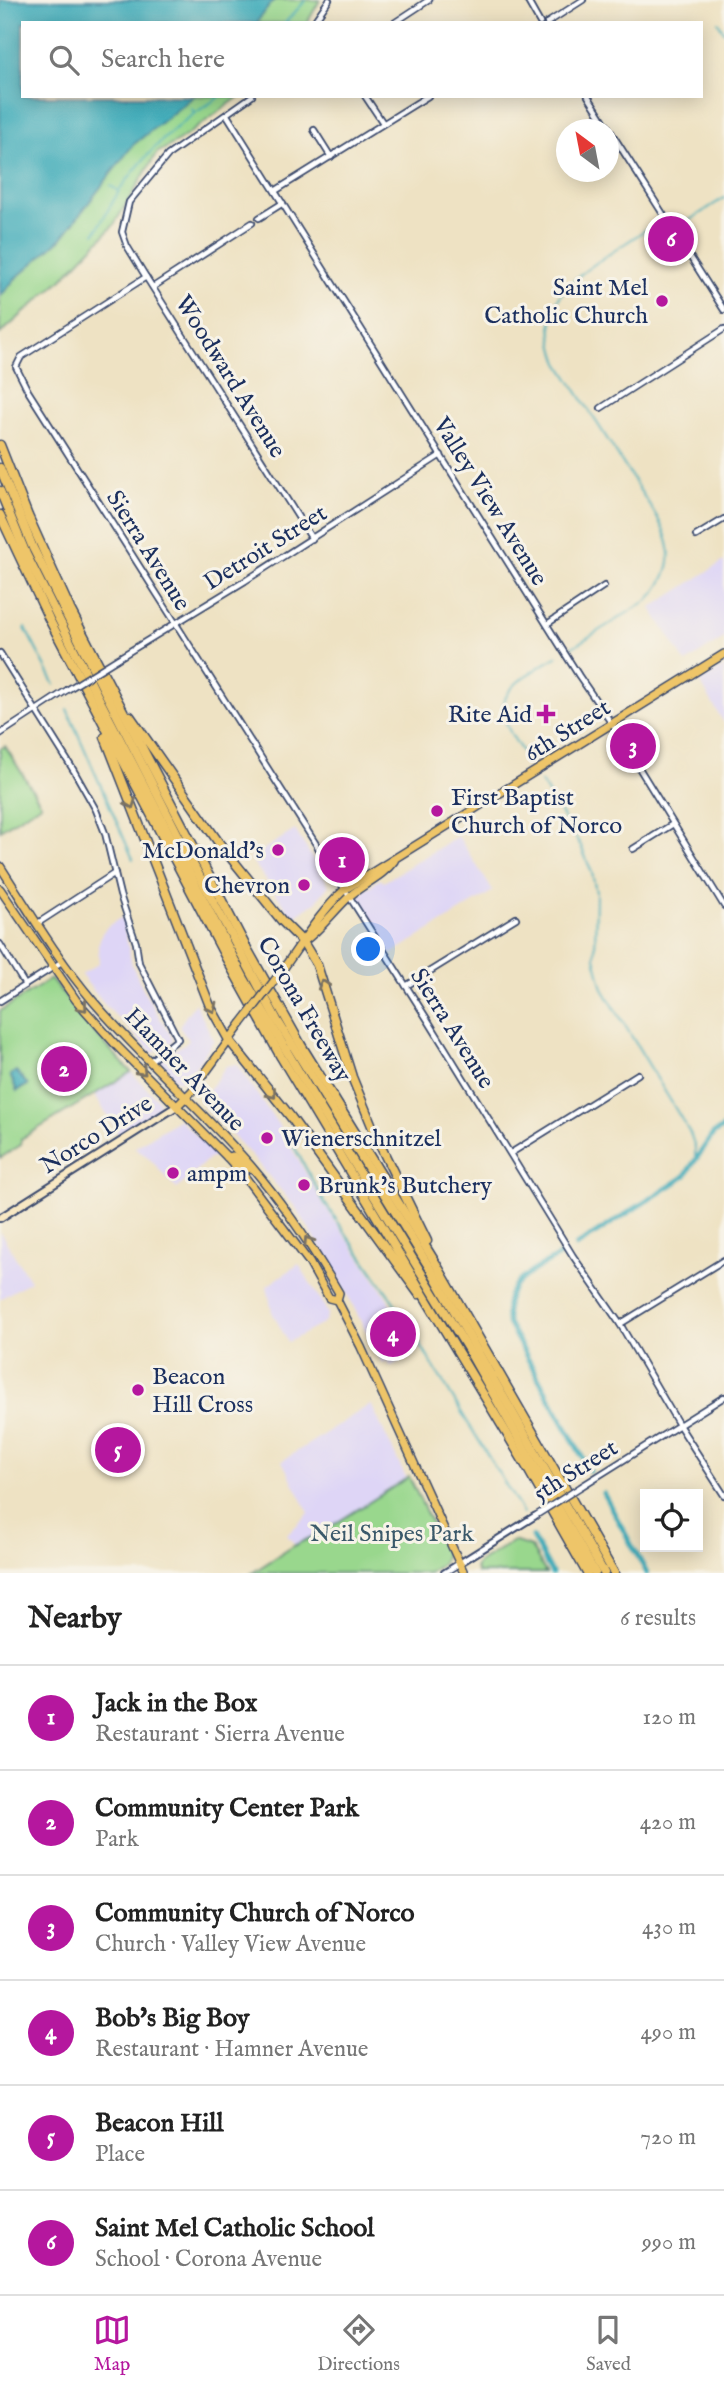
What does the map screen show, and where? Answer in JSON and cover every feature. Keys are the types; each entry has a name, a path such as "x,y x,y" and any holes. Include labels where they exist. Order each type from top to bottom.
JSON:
{"highway":[{"name":"Corona Freeway","path":"0,445 28,516 70,609 239,933 301,1045 435,1262 614,1573"},
{"path":"0,468 33,548 194,866 277,1020 434,1275 604,1573"},
{"path":"0,491 26,554 246,980 313,1096 469,1351 595,1573"},
{"name":"Corona Freeway","path":"0,515 88,695 268,1035 461,1356 587,1573"},
{"path":"109,684 219,843 282,921 303,942 317,965 352,1077 379,1143 423,1231 435,1262"},
{"path":"88,695 210,1006 229,1040 298,1126 401,1267 461,1356"}],"main road":[{"name":"6th Street","path":"177,1105 186,1098 303,942 317,933 346,894 388,861 394,861 724,654"},
{"name":"Hamner Avenue","path":"0,866 93,1001 252,1168 318,1256 339,1293 337,1300 464,1573"},
{"name":"Hamner Avenue","path":"0,889 83,1008 227,1157 302,1253 329,1298 337,1300"},
{"name":"Norco Drive","path":"0,1217 177,1105"},
{"path":"227,1157 233,1156 246,1169 252,1168"}],"street":[{"path":"314,21 329,0"},
{"path":"397,21 429,0"},
{"path":"527,0 539,21"},
{"path":"550,21 583,0"},
{"path":"227,115 249,98"},
{"path":"366,98 383,123"},
{"path":"275,191 425,98"},
{"path":"588,98 724,310"},
{"name":"Valley View Avenue","path":"227,115 724,906"},
{"name":"Woodward Avenue","path":"227,115 168,155 129,202 122,232 127,246 146,277 312,539"},
{"path":"314,130 331,157"},
{"path":"259,218 283,204"},
{"path":"153,287 252,223"},
{"name":"Sierra Avenue","path":"146,277 21,357 16,367 28,391 174,624 406,986 573,1256 620,1324 724,1495"},
{"path":"601,408 724,329"},
{"name":"Detroit Street","path":"0,734 441,455"},
{"path":"696,536 724,519"},
{"path":"547,624 604,586"},
{"path":"0,653 74,771 96,810 105,834 136,943 139,963 178,1039 149,1061"},
{"path":"633,849 673,824"},
{"path":"38,923 115,873"},
{"path":"406,986 516,918"},
{"path":"0,944 25,985"},
{"path":"0,1001 63,961"},
{"path":"511,1153 638,1074"},
{"path":"620,1324 724,1260"},
{"name":"5th Street","path":"444,1573 724,1397"}],"shaded area":[{"path":"724,561 724,638 686,663 651,608"},
{"path":"724,667 724,723 700,682"},
{"path":"295,830 329,885 316,902 293,917 250,858"},
{"path":"458,836 493,891 391,954 356,900 358,895 380,879 384,882"},
{"path":"122,917 132,965 173,1041 153,1053 104,1004 81,975 99,963 98,946 102,933"},
{"path":"195,1003 214,1040 187,1079 181,1081 174,1079 165,1070 160,1060 168,1051 189,1041 179,1026"},
{"path":"236,1064 278,1124 324,1205 414,1341 410,1356 391,1366 387,1361 382,1363 336,1272 296,1208 203,1104 204,1097 226,1066"},
{"path":"131,1072 159,1101 159,1108 119,1135 94,1094"},
{"path":"179,1119 216,1155 177,1189 148,1157 134,1148"},
{"path":"0,1232 30,1281 0,1299"},
{"path":"299,1264 328,1313 324,1323 288,1342 272,1312 267,1286"},
{"path":"371,1404 406,1478 322,1532 295,1545 287,1535 309,1513 282,1461"}],"green space":[{"path":"240,0 320,0 308,21 235,21"},
{"path":"161,98 237,98 180,140 157,153 113,226 61,280 0,334 0,238"},
{"path":"5,746 41,804 0,830 0,749"},
{"path":"51,979 131,1072 21,1139 21,1145 0,1158 0,1011"},
{"name":"Neil Snipes Park","path":"409,1477 446,1553 443,1563 429,1573 252,1573 295,1545 322,1532"},
{"path":"513,1541 531,1547 546,1573 477,1573 475,1568 478,1563"}],"water":[{"path":"0,0 274,0 258,21 21,21 21,98 192,98 133,145 61,239 15,279 0,297"},
{"path":"16,1071 28,1085 17,1091 10,1075"}],"waterway":[{"path":"287,21 306,0"},
{"path":"718,22 724,32"},
{"path":"191,108 195,113 218,98"},
{"path":"119,191 154,149 195,113"},
{"path":"95,233 119,191 111,186"},
{"path":"682,225 724,198"},
{"path":"571,648 648,600 664,577 669,563 669,548 664,530 654,513 559,363 553,344 553,313 558,300 576,278 654,224"},
{"path":"25,628 55,685"},
{"path":"529,762 506,723 503,711 505,700 527,674 558,656"},
{"path":"67,709 133,859"},
{"path":"541,782 581,846 592,873 596,892 595,958 603,989 690,1133 695,1147 695,1161"},
{"path":"576,1246 684,1177 713,1134 724,1127"},
{"path":"291,1141 326,1205 396,1305 523,1513"},
{"path":"562,1254 530,1273 513,1288 507,1309 508,1323 590,1471"},
{"path":"603,1493 647,1573"},
{"path":"532,1537 552,1573"}],"place":[{"name":"Saint Mel Catholic School","path":"671,239"},
{"name":"Saint Mel Catholic Church","path":"662,301"},
{"name":"Rite Aid","path":"546,714"},
{"name":"Community Church of Norco","path":"633,746"},
{"name":"First Baptist Church of Norco","path":"437,811"},
{"name":"McDonald's","path":"278,850"},
{"name":"Jack in the Box","path":"342,860"},
{"name":"Chevron","path":"304,885"},
{"name":"Community Center Park","path":"64,1069"},
{"name":"Wienerschnitzel","path":"267,1138"},
{"name":"ampm","path":"173,1173"},
{"name":"Brunk's Butchery","path":"304,1185"},
{"name":"Bob's Big Boy","path":"393,1334"},
{"name":"Beacon Hill Cross","path":"138,1390"},
{"name":"Beacon Hill","path":"118,1450"}]}
